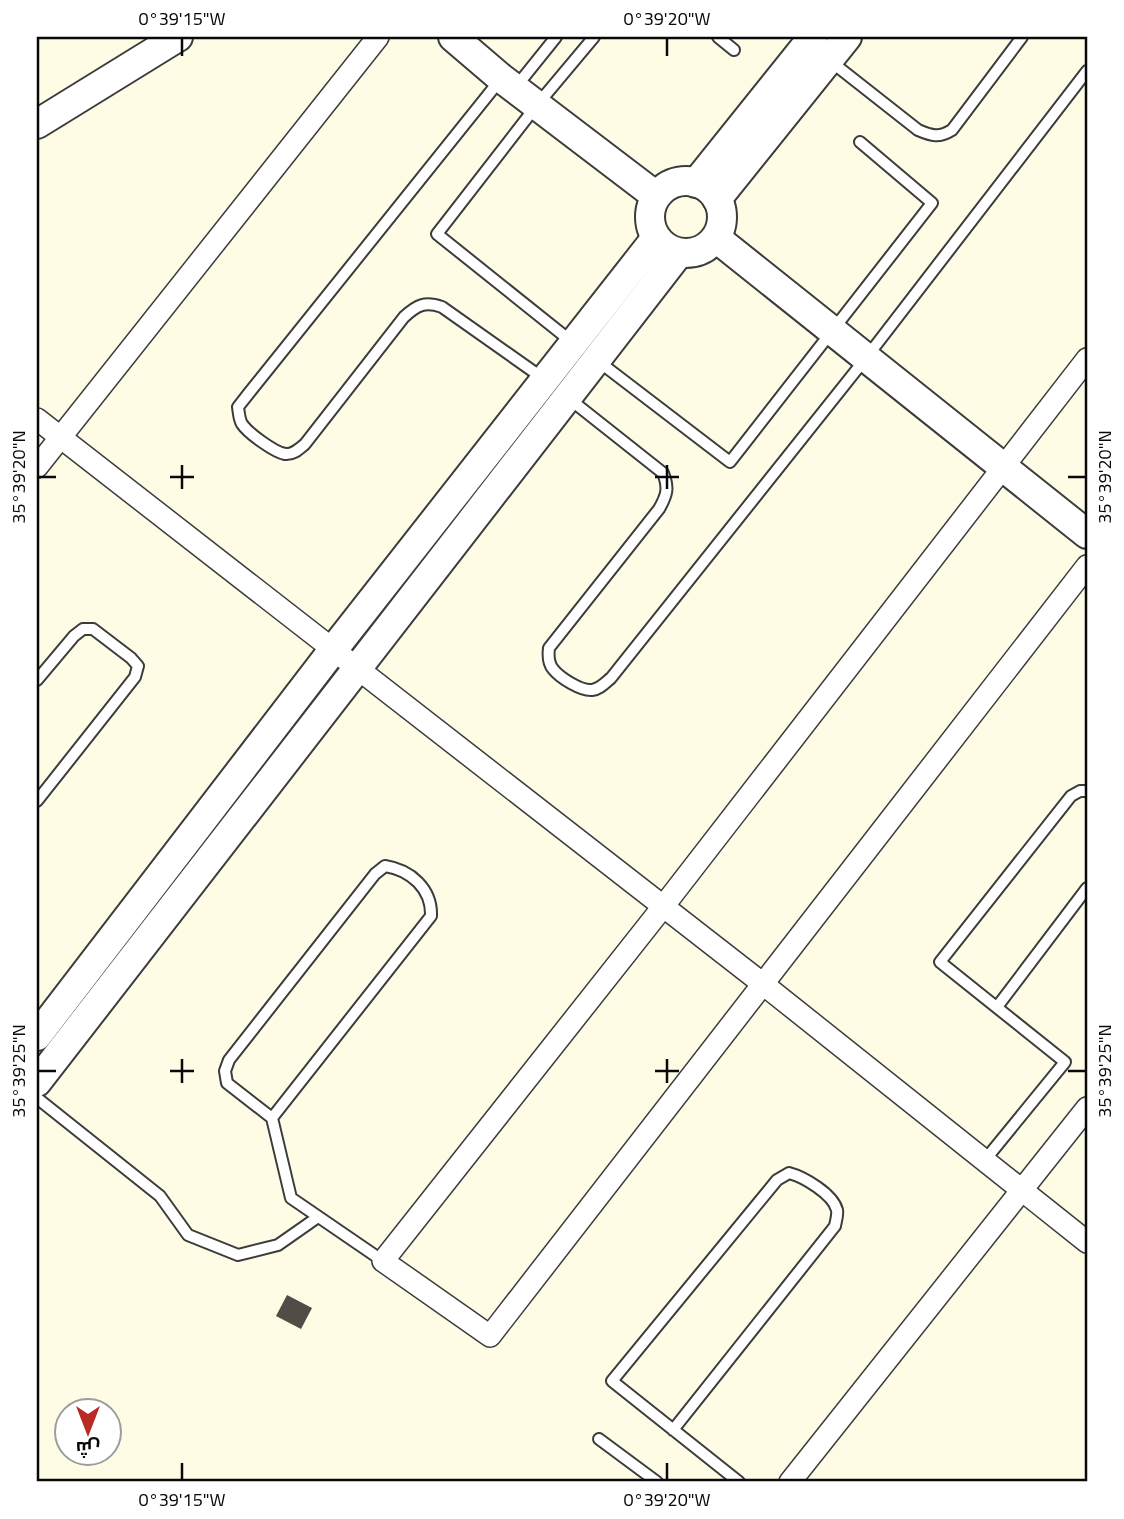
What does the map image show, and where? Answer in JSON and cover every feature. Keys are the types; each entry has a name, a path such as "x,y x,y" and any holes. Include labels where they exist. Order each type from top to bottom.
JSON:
{"street":[{"path":"37,124 178,37"},
{"path":"37,467 378,37"},
{"path":"453,37 518,91 656,196"},
{"path":"707,191 813,44 847,37"},
{"path":"674,183 707,191 722,219 716,238 699,251 668,245 650,217 656,196 674,183"},
{"path":"716,238 1087,534"},
{"path":"37,1036 573,343 668,245"},
{"path":"37,1082 596,360 668,245"},
{"path":"1087,359 662,908 383,1261 490,1336 1087,566"},
{"path":"37,419 763,984 1087,1242"},
{"path":"790,1482 1087,1108"}],"lane":[{"path":"556,37 518,91 437,234 573,343"},
{"path":"594,37 518,91 238,407 243,426 273,449 287,454 296,452 404,317 416,307 429,302 442,307 545,380 663,473 668,485 666,497 659,509 549,648 547,657 554,670 589,691 611,678 866,358 1087,71"},
{"path":"718,37 734,50"},
{"path":"813,44 918,130 933,137 952,130 1022,37"},
{"path":"596,360 730,461 932,203 860,142"},
{"path":"37,680 83,629 93,629 131,657 138,666 135,677 37,801"},
{"path":"985,1160 1065,1062 940,962 1071,796 1087,791"},
{"path":"272,1118 430,916 431,902 425,890 400,869 385,866 375,874 229,1060 225,1071 227,1083 272,1118 290,1198 383,1261"},
{"path":"997,1007 1087,888"},
{"path":"37,1098 160,1196 188,1235 238,1255 278,1245 318,1217"},
{"path":"673,1430 835,1226 838,1213 834,1202 804,1177 789,1173 777,1180 612,1381 673,1430 739,1482"},
{"path":"599,1439 657,1482"}],"building":[{"path":"287,1295 312,1308 301,1329 276,1316"}]}
